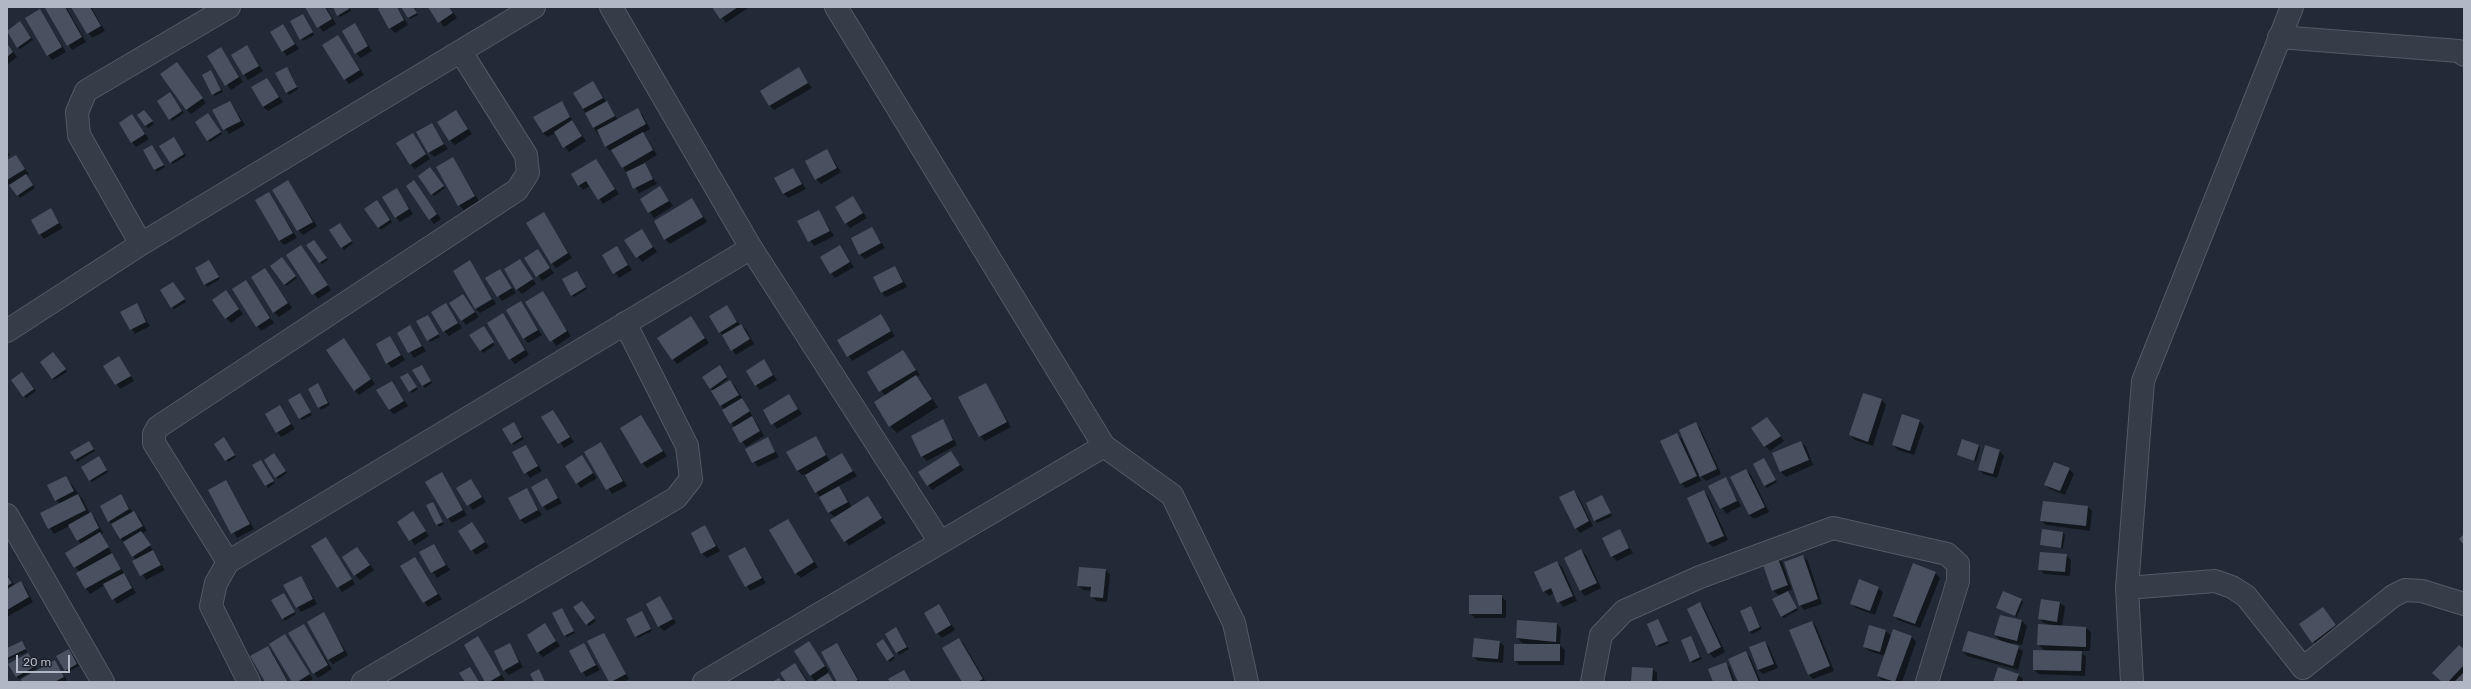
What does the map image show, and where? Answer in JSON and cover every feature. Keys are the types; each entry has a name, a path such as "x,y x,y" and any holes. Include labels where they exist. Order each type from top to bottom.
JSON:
{"street":[{"path":"141,244 79,135 77,112 86,91 229,7"},
{"path":"7,331 141,244 534,7"},
{"path":"611,7 751,248 940,542"},
{"path":"836,7 1104,446 1172,495 1234,623 1247,682"},
{"path":"2132,682 2127,588 2143,381 2292,7"},
{"path":"2279,37 2462,49"},
{"path":"228,562 154,443 154,434 158,427 517,190 528,173 526,155 461,52"},
{"path":"249,682 211,606 216,583 228,562 751,248"},
{"path":"364,682 676,498 691,479 687,446 625,323"},
{"path":"704,682 1104,446"},
{"path":"9,523 103,682"},
{"path":"1592,682 1601,635 1624,611 1700,576 1833,528 1947,554 1958,564 1958,581 1927,682"},
{"path":"2127,588 2215,581 2232,587 2246,596 2305,675 2393,596 2405,590 2422,591 2464,604"}],"building":[{"path":"65,7 82,37 67,46 45,8"},
{"path":"71,7 90,7 101,26 87,34"},
{"path":"305,7 325,7 332,19 317,28"},
{"path":"333,7 348,7 349,9 337,16"},
{"path":"381,7 397,7 404,20 389,29 378,9"},
{"path":"401,7 413,7 417,13 408,18"},
{"path":"428,7 449,7 453,13 438,23"},
{"path":"712,7 738,7 720,19"},
{"path":"40,9 62,47 47,56 25,18"},
{"path":"303,14 313,32 300,40 290,21"},
{"path":"20,21 31,38 17,48 7,31"},
{"path":"355,23 368,46 355,54 342,31"},
{"path":"283,24 295,44 282,52 270,32"},
{"path":"338,35 360,70 344,80 322,45"},
{"path":"7,43 13,52 7,57"},
{"path":"247,45 259,66 243,75 231,55"},
{"path":"221,47 239,77 225,86 207,56"},
{"path":"177,62 203,98 186,110 160,74"},
{"path":"287,67 297,87 286,93 275,73"},
{"path":"799,67 808,83 769,106 760,91"},
{"path":"211,70 221,90 212,95 202,75"},
{"path":"267,78 279,97 263,107 251,87"},
{"path":"593,81 603,98 583,109 573,93"},
{"path":"170,92 182,111 169,120 157,101"},
{"path":"230,101 241,121 223,130 212,110"},
{"path":"562,101 570,117 543,133 533,117"},
{"path":"607,101 615,116 593,128 585,113"},
{"path":"638,108 646,124 605,147 597,130"},
{"path":"144,110 153,121 145,126 137,115"},
{"path":"456,110 468,129 449,141 437,122"},
{"path":"208,113 221,132 207,141 195,122"},
{"path":"132,114 145,134 131,143 119,123"},
{"path":"572,120 582,136 563,148 554,132"},
{"path":"432,123 444,144 428,153 416,132"},
{"path":"643,132 653,150 622,168 611,150"},
{"path":"413,133 426,154 410,165 396,143"},
{"path":"174,137 184,154 170,163 159,146"},
{"path":"152,145 164,165 154,170 143,150"},
{"path":"827,149 837,168 815,180 805,161"},
{"path":"16,155 25,169 7,180 7,160"},
{"path":"453,157 475,196 458,206 436,167"},
{"path":"596,159 615,189 598,200 586,181 578,186 571,174"},
{"path":"645,163 653,179 633,189 626,172"},
{"path":"430,167 444,186 431,195 418,176"},
{"path":"793,168 802,184 783,194 774,178"},
{"path":"26,174 33,185 17,196 9,185"},
{"path":"288,180 313,222 297,231 272,190"},
{"path":"414,180 437,214 429,220 406,186"},
{"path":"660,186 669,201 648,213 640,199"},
{"path":"397,188 409,209 395,218 382,197"},
{"path":"269,192 293,233 279,241 255,200"},
{"path":"853,196 863,213 845,224 835,207"},
{"path":"692,198 703,217 664,240 654,221"},
{"path":"377,200 390,220 378,228 364,209"},
{"path":"51,208 59,223 39,235 31,220"},
{"path":"819,210 830,231 808,242 797,221"},
{"path":"544,212 568,253 551,264 526,223"},
{"path":"340,223 352,241 341,248 329,230"},
{"path":"872,227 881,243 859,255 851,238"},
{"path":"642,229 653,247 636,258 624,240"},
{"path":"314,240 327,258 319,263 306,245"},
{"path":"301,245 328,285 312,295 286,255"},
{"path":"840,245 850,262 830,274 820,257"},
{"path":"617,246 628,265 613,274 602,255"},
{"path":"538,249 550,268 536,277 524,258"},
{"path":"282,257 296,276 284,285 270,266"},
{"path":"520,259 533,279 516,290 504,269"},
{"path":"209,260 219,277 204,285 195,268"},
{"path":"470,260 492,299 475,309 453,271"},
{"path":"895,266 903,282 881,293 873,277"},
{"path":"265,268 288,303 273,313 251,277"},
{"path":"500,269 512,288 497,297 485,278"},
{"path":"577,271 586,287 571,296 562,279"},
{"path":"246,280 270,318 256,327 232,289"},
{"path":"173,282 185,299 171,308 160,290"},
{"path":"226,290 239,309 225,319 212,300"},
{"path":"543,291 567,331 550,342 525,302"},
{"path":"463,294 475,312 461,321 449,303"},
{"path":"521,301 538,330 523,339 506,310"},
{"path":"137,303 146,322 130,330 120,312"},
{"path":"446,303 458,323 443,332 431,312"},
{"path":"727,305 737,322 719,333 709,316"},
{"path":"503,313 525,350 509,360 487,323"},
{"path":"881,314 891,331 847,357 837,340"},
{"path":"428,315 439,334 427,341 416,321"},
{"path":"691,316 705,338 672,360 657,338"},
{"path":"741,324 750,339 731,351 722,335"},
{"path":"410,325 422,346 408,353 397,333"},
{"path":"484,326 494,342 480,351 469,335"},
{"path":"390,336 401,355 386,364 376,344"},
{"path":"344,338 371,379 354,391 326,350"},
{"path":"903,350 916,370 879,392 867,372"},
{"path":"53,352 66,369 52,379 40,362"},
{"path":"119,356 131,376 115,385 103,366"},
{"path":"764,359 773,375 755,386 746,371"},
{"path":"422,365 431,381 422,386 412,370"},
{"path":"720,365 727,377 710,389 702,377"},
{"path":"22,372 34,389 23,397 11,380"},
{"path":"408,373 417,387 409,392 400,377"},
{"path":"916,375 932,399 889,427 874,402"},
{"path":"730,380 739,395 720,406 711,391"},
{"path":"392,381 404,401 389,410 376,390"},
{"path":"318,383 328,403 318,408 308,389"},
{"path":"986,383 1007,422 979,437 958,397"},
{"path":"300,393 311,412 299,419 288,400"},
{"path":"1863,393 1882,399 1868,442 1849,435"},
{"path":"789,394 798,409 771,425 763,410"},
{"path":"742,398 750,411 730,424 722,410"},
{"path":"280,405 291,424 276,433 265,414"},
{"path":"553,410 570,437 558,444 541,417"},
{"path":"1902,414 1920,420 1910,451 1892,445"},
{"path":"641,415 663,451 641,464 620,428"},
{"path":"752,416 760,431 740,443 732,428"},
{"path":"1767,417 1781,436 1764,447 1751,428"},
{"path":"943,419 953,440 921,457 911,436"},
{"path":"514,422 522,437 511,444 502,429"},
{"path":"1696,422 1717,469 1700,477 1679,430"},
{"path":"1677,433 1697,476 1680,484 1660,441"},
{"path":"816,436 826,455 797,471 786,452"},
{"path":"224,437 235,455 225,461 214,444"},
{"path":"768,437 775,452 752,463 745,449"},
{"path":"1962,439 1979,445 1974,461 1957,455"},
{"path":"89,441 94,449 75,460 70,452"},
{"path":"1801,441 1809,460 1780,472 1772,453"},
{"path":"601,442 623,481 606,490 584,452"},
{"path":"526,445 538,466 524,474 512,452"},
{"path":"1985,445 2000,450 1993,474 1978,470"},
{"path":"951,451 960,465 927,486 918,472"},
{"path":"274,453 286,471 275,478 264,460"},
{"path":"842,453 853,471 815,493 805,475"},
{"path":"582,455 593,473 576,484 565,466"},
{"path":"99,456 107,470 89,481 81,467"},
{"path":"1764,458 1776,480 1764,486 1753,464"},
{"path":"261,460 274,481 265,486 252,465"},
{"path":"2054,462 2070,468 2060,491 2044,485"},
{"path":"1746,469 1765,507 1749,515 1730,477"},
{"path":"442,472 463,510 447,519 425,482"},
{"path":"66,476 74,491 55,501 47,485"},
{"path":"1726,477 1737,501 1720,509 1708,486"},
{"path":"547,478 558,498 542,507 531,487"},
{"path":"471,479 482,497 467,506 456,488"},
{"path":"226,480 250,524 231,534 208,490"},
{"path":"839,486 848,502 828,513 819,497"},
{"path":"527,488 538,510 520,520 508,498"},
{"path":"1574,490 1589,521 1575,529 1559,497"},
{"path":"1704,490 1724,536 1707,543 1687,498"},
{"path":"78,494 86,510 48,529 40,513"},
{"path":"121,494 129,509 108,522 100,506"},
{"path":"1602,495 1611,513 1594,521 1586,503"},
{"path":"868,496 882,518 844,542 830,520"},
{"path":"2043,501 2088,506 2086,526 2040,521"},
{"path":"433,502 443,522 436,525 426,505"},
{"path":"134,511 143,526 120,539 111,524"},
{"path":"413,511 426,531 409,541 397,522"},
{"path":"91,512 99,528 77,541 68,525"},
{"path":"788,519 814,562 795,574 769,530"},
{"path":"472,522 485,542 471,551 458,531"},
{"path":"705,525 716,546 701,554 691,533"},
{"path":"1620,529 1629,548 1611,557 1602,538"},
{"path":"2042,529 2063,532 2061,548 2040,545"},
{"path":"141,531 151,545 132,557 123,542"},
{"path":"100,532 109,547 74,568 65,553"},
{"path":"2464,534 2464,545 2459,539"},
{"path":"326,537 352,579 337,588 311,546"},
{"path":"434,544 446,565 431,573 419,552"},
{"path":"357,547 370,565 354,576 342,557"},
{"path":"745,547 762,578 745,587 728,556"},
{"path":"1581,549 1597,583 1580,591 1564,558"},
{"path":"153,550 161,565 140,576 132,561"},
{"path":"2040,552 2067,554 2065,572 2038,570"},
{"path":"112,553 121,569 85,589 76,573"},
{"path":"1803,555 1818,599 1799,606 1784,562"},
{"path":"1777,556 1788,585 1772,591 1762,562"},
{"path":"415,557 438,594 423,603 400,566"},
{"path":"1557,561 1573,596 1557,603 1551,588 1543,592 1534,572"},
{"path":"1913,563 1936,572 1915,624 1893,616"},
{"path":"1079,567 1106,569 1103,598 1090,597 1091,587 1077,586"},
{"path":"124,573 132,588 112,600 103,584"},
{"path":"7,575 12,583 7,586"},
{"path":"301,576 313,599 296,608 283,585"},
{"path":"1859,579 1879,587 1870,611 1850,604"},
{"path":"21,581 29,597 7,610 7,589"},
{"path":"1788,591 1797,608 1781,617 1772,599"},
{"path":"2003,591 2022,599 2015,616 1996,608"},
{"path":"284,593 295,612 282,619 271,600"},
{"path":"1469,595 1502,595 1502,614 1469,614"},
{"path":"660,596 673,619 658,627 646,604"},
{"path":"2041,599 2060,602 2057,622 2038,619"},
{"path":"582,601 595,618 586,625 573,607"},
{"path":"1700,602 1721,647 1708,654 1687,609"},
{"path":"939,604 951,625 936,634 924,613"},
{"path":"1751,606 1760,627 1749,632 1740,611"},
{"path":"2323,607 2336,625 2312,643 2299,624"},
{"path":"562,608 574,631 564,636 552,613"},
{"path":"642,611 651,629 635,637 626,619"},
{"path":"324,612 344,651 328,660 307,622"},
{"path":"2000,615 2022,620 2017,641 1994,635"},
{"path":"1658,619 1668,641 1656,646 1647,624"},
{"path":"1517,620 1557,623 1556,642 1516,638"},
{"path":"1812,621 1830,666 1808,675 1789,630"},
{"path":"545,623 556,641 537,653 527,635"},
{"path":"304,624 328,665 313,674 288,633"},
{"path":"2038,624 2086,627 2086,647 2037,645"},
{"path":"1869,625 1886,630 1880,652 1863,647"},
{"path":"896,627 907,647 896,653 885,634"},
{"path":"1893,629 1912,636 1895,682 1877,676"},
{"path":"1968,631 2019,646 2013,666 1962,651"},
{"path":"604,633 626,674 611,682 609,682 587,641"},
{"path":"285,634 310,674 297,682 292,682 269,644"},
{"path":"478,636 501,675 489,682 485,682 464,645"},
{"path":"1691,636 1700,657 1690,662 1681,640"},
{"path":"959,638 983,679 977,682 962,682 942,648"},
{"path":"1474,638 1500,641 1498,659 1472,657"},
{"path":"883,639 894,656 887,661 876,644"},
{"path":"22,641 26,649 7,658 7,648"},
{"path":"809,641 825,666 810,676 794,651"},
{"path":"1765,641 1774,664 1758,670 1749,647"},
{"path":"510,643 519,662 503,671 494,651"},
{"path":"584,643 596,665 581,673 569,651"},
{"path":"837,643 858,680 854,682 837,682 821,652"},
{"path":"1514,644 1560,644 1560,661 1514,661"},
{"path":"2459,645 2464,649 2464,665 2448,682 2442,682 2432,673"},
{"path":"268,646 288,682 265,682 250,656"},
{"path":"69,649 77,664 65,671 56,656"},
{"path":"2033,650 2082,651 2081,671 2033,670"},
{"path":"1746,651 1759,682 1738,682 1728,659"},
{"path":"28,653 36,666 16,677 8,664"},
{"path":"55,660 64,677 54,682 22,682 21,679"},
{"path":"1726,662 1733,682 1713,682 1708,669"},
{"path":"795,663 807,682 786,682 780,673"},
{"path":"470,667 479,682 465,682 459,673"},
{"path":"1632,667 1653,668 1652,682 1631,682"},
{"path":"1998,667 2019,674 2016,682 1993,682"},
{"path":"539,669 545,682 534,682 530,674"},
{"path":"904,670 911,682 890,682 888,679"},
{"path":"828,673 834,682 814,682"},
{"path":"2463,673 2464,682 2454,682"},
{"path":"779,678 782,682 772,682"}]}
